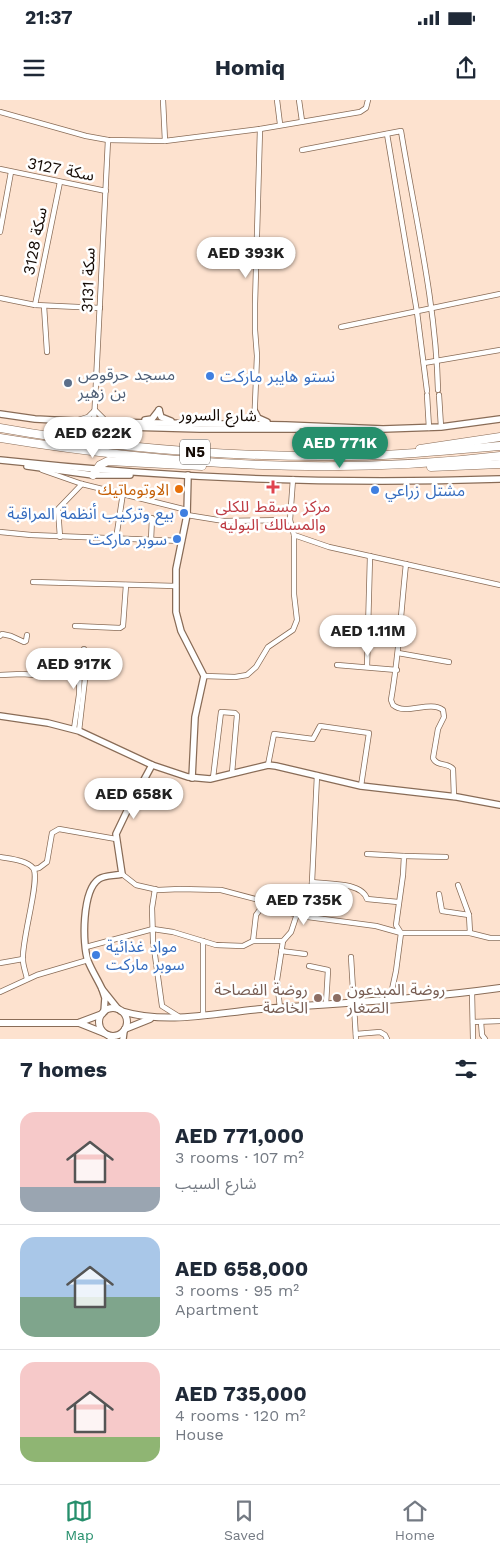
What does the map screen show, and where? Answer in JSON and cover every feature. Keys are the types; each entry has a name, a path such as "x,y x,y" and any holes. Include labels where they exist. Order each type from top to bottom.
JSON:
{"highway":[{"name":"N5","path":"0,428 109,445 216,453 323,456 429,452 500,446"},
{"path":"391,454 451,443 500,437"},
{"name":"N5","path":"0,438 110,454 257,466 326,467 435,462 500,456"},
{"path":"108,461 105,466 109,470"},
{"path":"94,472 100,465 108,461 250,468 257,466"},
{"path":"326,467 392,468 500,464"}],"main road":[{"path":"0,1023 78,1022 113,1008 147,1017 178,1017 354,1003 500,988"},
{"path":"119,1010 127,1021 125,1030"},
{"path":"103,1013 99,1024 108,1036"},
{"path":"78,1022 108,1036 114,1036 156,1018"}],"street":[{"path":"163,100 165,141"},
{"path":"277,100 280,124"},
{"path":"299,100 302,121"},
{"path":"0,112 86,136 108,140 165,141 260,129 280,124 360,112 366,108 368,100"},
{"path":"254,427 257,356 254,330 260,129"},
{"path":"302,150 401,131 431,309 438,361 441,427"},
{"path":"387,134 424,363 429,428"},
{"name":"سكة 3131","path":"94,422 108,140"},
{"name":"سكة 3127","path":"0,169 106,191"},
{"name":"سكة 3127","path":"0,232 11,172"},
{"name":"سكة 3128","path":"35,305 60,182"},
{"path":"341,327 500,294"},
{"path":"0,298 44,306 100,308"},
{"path":"44,306 47,352"},
{"path":"424,363 500,350"},
{"path":"427,396 439,395"},
{"path":"76,421 88,417 95,410 106,422"},
{"path":"136,422 152,418 158,410 161,417 170,421 218,421 223,424"},
{"path":"255,412 262,421 280,422 286,425"},
{"name":"شارع السرور","path":"0,414 35,419 94,422 223,424 288,430 312,427"},
{"name":"شارع السرور","path":"94,422 127,427 254,427 286,425 383,429 429,428 500,420"},
{"path":"3,461 38,468 94,472 293,479 433,481 500,479"},
{"path":"3,461 94,472 109,470 179,475"},
{"path":"38,468 82,484 123,493 224,521 290,520"},
{"path":"92,486 94,472"},
{"path":"188,475 187,512 176,569 176,586 178,620 204,676 195,717 192,778"},
{"path":"204,676 228,678 247,675 256,667 268,647 293,630 297,620 294,594 294,536 290,520 293,479"},
{"path":"60,537 59,506 82,484"},
{"path":"116,539 123,493"},
{"path":"136,517 152,518 151,540"},
{"path":"0,532 60,537 182,541"},
{"path":"294,536 329,547 500,585"},
{"path":"367,667 370,556"},
{"path":"406,564 399,626 397,670 391,700 395,707 399,708 437,707 444,710 444,717 438,729 433,758 438,764 450,766 453,769 454,797"},
{"path":"33,582 176,586"},
{"path":"75,626 120,628 123,626 126,585"},
{"path":"0,636 2,634 11,636 24,642 27,635"},
{"path":"82,652 85,679 77,730 80,669 82,652"},
{"path":"398,653 449,662"},
{"path":"337,665 397,670"},
{"path":"0,675 48,676 52,675 57,666 80,669"},
{"path":"213,778 221,712 235,713 237,715 232,773"},
{"path":"0,716 48,723 77,730 152,765 192,778 213,778 268,765 361,786 454,797 500,805"},
{"path":"268,765 274,734 313,739 320,726 369,732 361,786"},
{"path":"152,765 126,810 118,828 116,839 122,874 136,885 155,889 221,890 259,900 268,907 308,917 376,926 401,933 470,933 490,938 500,938"},
{"path":"308,917 312,882 316,775"},
{"path":"34,869 47,862 51,838 55,831 64,829 116,839"},
{"path":"367,854 446,857"},
{"path":"390,999 401,933 396,925 404,856"},
{"path":"0,857 28,864 34,869 36,875 24,936 23,959 28,979"},
{"path":"119,1010 102,989 88,960 84,930 86,909 94,885 101,878 122,874"},
{"path":"312,882 353,886 362,890 367,898 398,902"},
{"path":"458,885 469,915 470,933"},
{"path":"155,889 152,908 153,940 162,1006 178,1017"},
{"path":"440,894 442,911 469,915"},
{"path":"253,941 256,916 264,904"},
{"path":"280,1008 277,980 283,941 291,932 297,914"},
{"path":"86,947 153,929 173,932 216,945 243,946 253,941 283,941"},
{"path":"203,942 203,1015"},
{"path":"282,951 305,954"},
{"path":"351,957 356,1037 383,1032 387,1039"},
{"path":"0,962 23,959"},
{"path":"0,992 28,979 88,960"},
{"path":"309,966 328,970 326,1004"},
{"path":"102,989 105,1005 103,1013"},
{"path":"472,992 473,1039"},
{"path":"473,1022 500,1021"},
{"path":"482,1022 482,1035 485,1039"},
{"path":"123,1039 125,1030"}],"place":[{"name":"نستو هايبر ماركت","path":"210,376"},
{"name":"مسجد حرقوص بن زهير","path":"68,383"},
{"name":"مركز مسقط للكلى والمسالك البوليه","path":"273,487"},
{"name":"الاوتوماتيك","path":"179,489"},
{"name":"مشتل زراعي","path":"375,490"},
{"name":"بيع وتركيب أنظمة المراقبة","path":"184,513"},
{"name":"سوبر ماركت","path":"177,539"},
{"name":"مواد غذائية سوبر ماركت","path":"96,955"},
{"name":"روضة الفصاحة الخاصة","path":"318,998"},
{"name":"روضة المبدعون الصغار","path":"337,998"}]}
